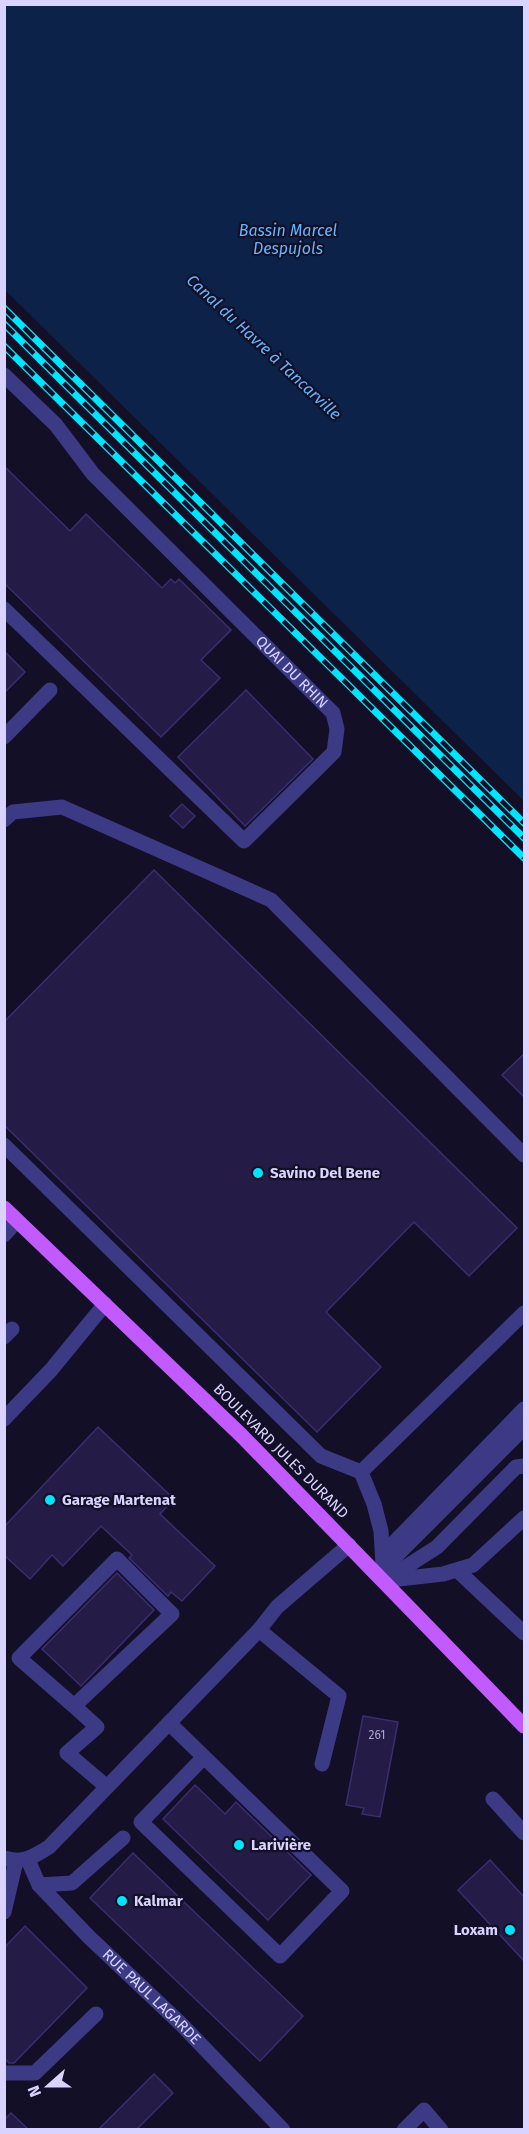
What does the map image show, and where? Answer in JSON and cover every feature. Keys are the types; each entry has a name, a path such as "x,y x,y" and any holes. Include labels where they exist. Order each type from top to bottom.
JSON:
{"main road":[{"name":"BOULEVARD JULES DURAND","path":"9,1215 242,1436 349,1545 384,1568 525,1726"}],"lane":[{"name":"QUAI DU RHIN","path":"4,375 56,425 93,474 333,712 337,729 334,752 244,842 4,609"},
{"path":"4,737 50,690"},
{"path":"4,820 13,812 62,807 270,900 525,1155"},
{"path":"4,1145 321,1456 361,1472 381,1531 384,1568"},
{"path":"4,1235 9,1215"},
{"path":"4,1419 51,1370 105,1304"},
{"path":"361,1472 525,1313"},
{"path":"384,1568 525,1409"},
{"path":"384,1568 525,1428"},
{"path":"384,1568 437,1547 516,1467 525,1466"},
{"path":"384,1568 442,1574 473,1565 525,1518"},
{"path":"4,1912 16,1860 49,1847 259,1630 277,1607 349,1545"},
{"path":"74,1706 172,1614 117,1559 20,1658 97,1727 67,1753 107,1788"},
{"path":"457,1570 525,1633"},
{"path":"259,1630 339,1696 321,1764"},
{"path":"169,1723 342,1891 280,1956 141,1822 204,1757"},
{"path":"493,1799 525,1833"},
{"path":"39,1885 72,1883 123,1838"},
{"name":"RUE PAUL LAGARDE","path":"16,1860 89,1937 181,2024 283,2130"},
{"path":"4,2073 35,2073 96,2014"},
{"path":"404,2130 424,2110 441,2130"}],"water":[{"name":"Bassin Marcel Despujols","path":"4,5 524,5 524,801 5,290"}],"building":[{"path":"4,466 70,531 86,514 162,588 171,579 175,583 179,579 231,630 201,660 220,678 161,737 4,583"},
{"path":"4,651 25,672 4,693"},
{"path":"246,690 313,759 245,826 178,757"},
{"path":"182,804 195,816 183,828 170,816"},
{"name":"Savino Del Bene","path":"154,870 517,1228 469,1276 414,1222 326,1312 381,1367 317,1432 4,1125 4,1022"},
{"path":"525,1053 525,1098 502,1075"},
{"path":"98,1427 174,1499 160,1514 215,1566 182,1601 171,1592 168,1596 129,1558 132,1555 101,1526 63,1566 52,1555 30,1579 4,1555 4,1527"},
{"path":"117,1573 154,1610 81,1686 42,1649"},
{"path":"363,1716 398,1722 380,1817 362,1814 364,1808 346,1805"},
{"name":"Larivière","path":"195,1785 225,1814 236,1802 311,1875 268,1920 163,1819"},
{"path":"133,1853 303,2016 260,2061 90,1898"},
{"name":"Loxam","path":"490,1860 525,1898 525,1962 458,1890"},
{"path":"25,1926 87,1988 14,2063 9,2063 4,2058 4,1948"},
{"path":"154,2074 173,2093 136,2130 98,2130"},
{"path":"11,2113 29,2130 4,2130 4,2120"}],"railway":[{"path":"4,308 524,823"},
{"path":"4,324 524,838"},
{"path":"4,346 524,858"}],"place":[{"name":"Savino Del Bene","path":"258,1173"},
{"name":"Garage Martenat","path":"50,1500"},
{"name":"Larivière","path":"239,1845"},
{"name":"Kalmar","path":"122,1901"},
{"name":"Loxam","path":"510,1930"}],"water label":[{"name":"Canal du Havre à Tancarville","path":"264,347"}]}
